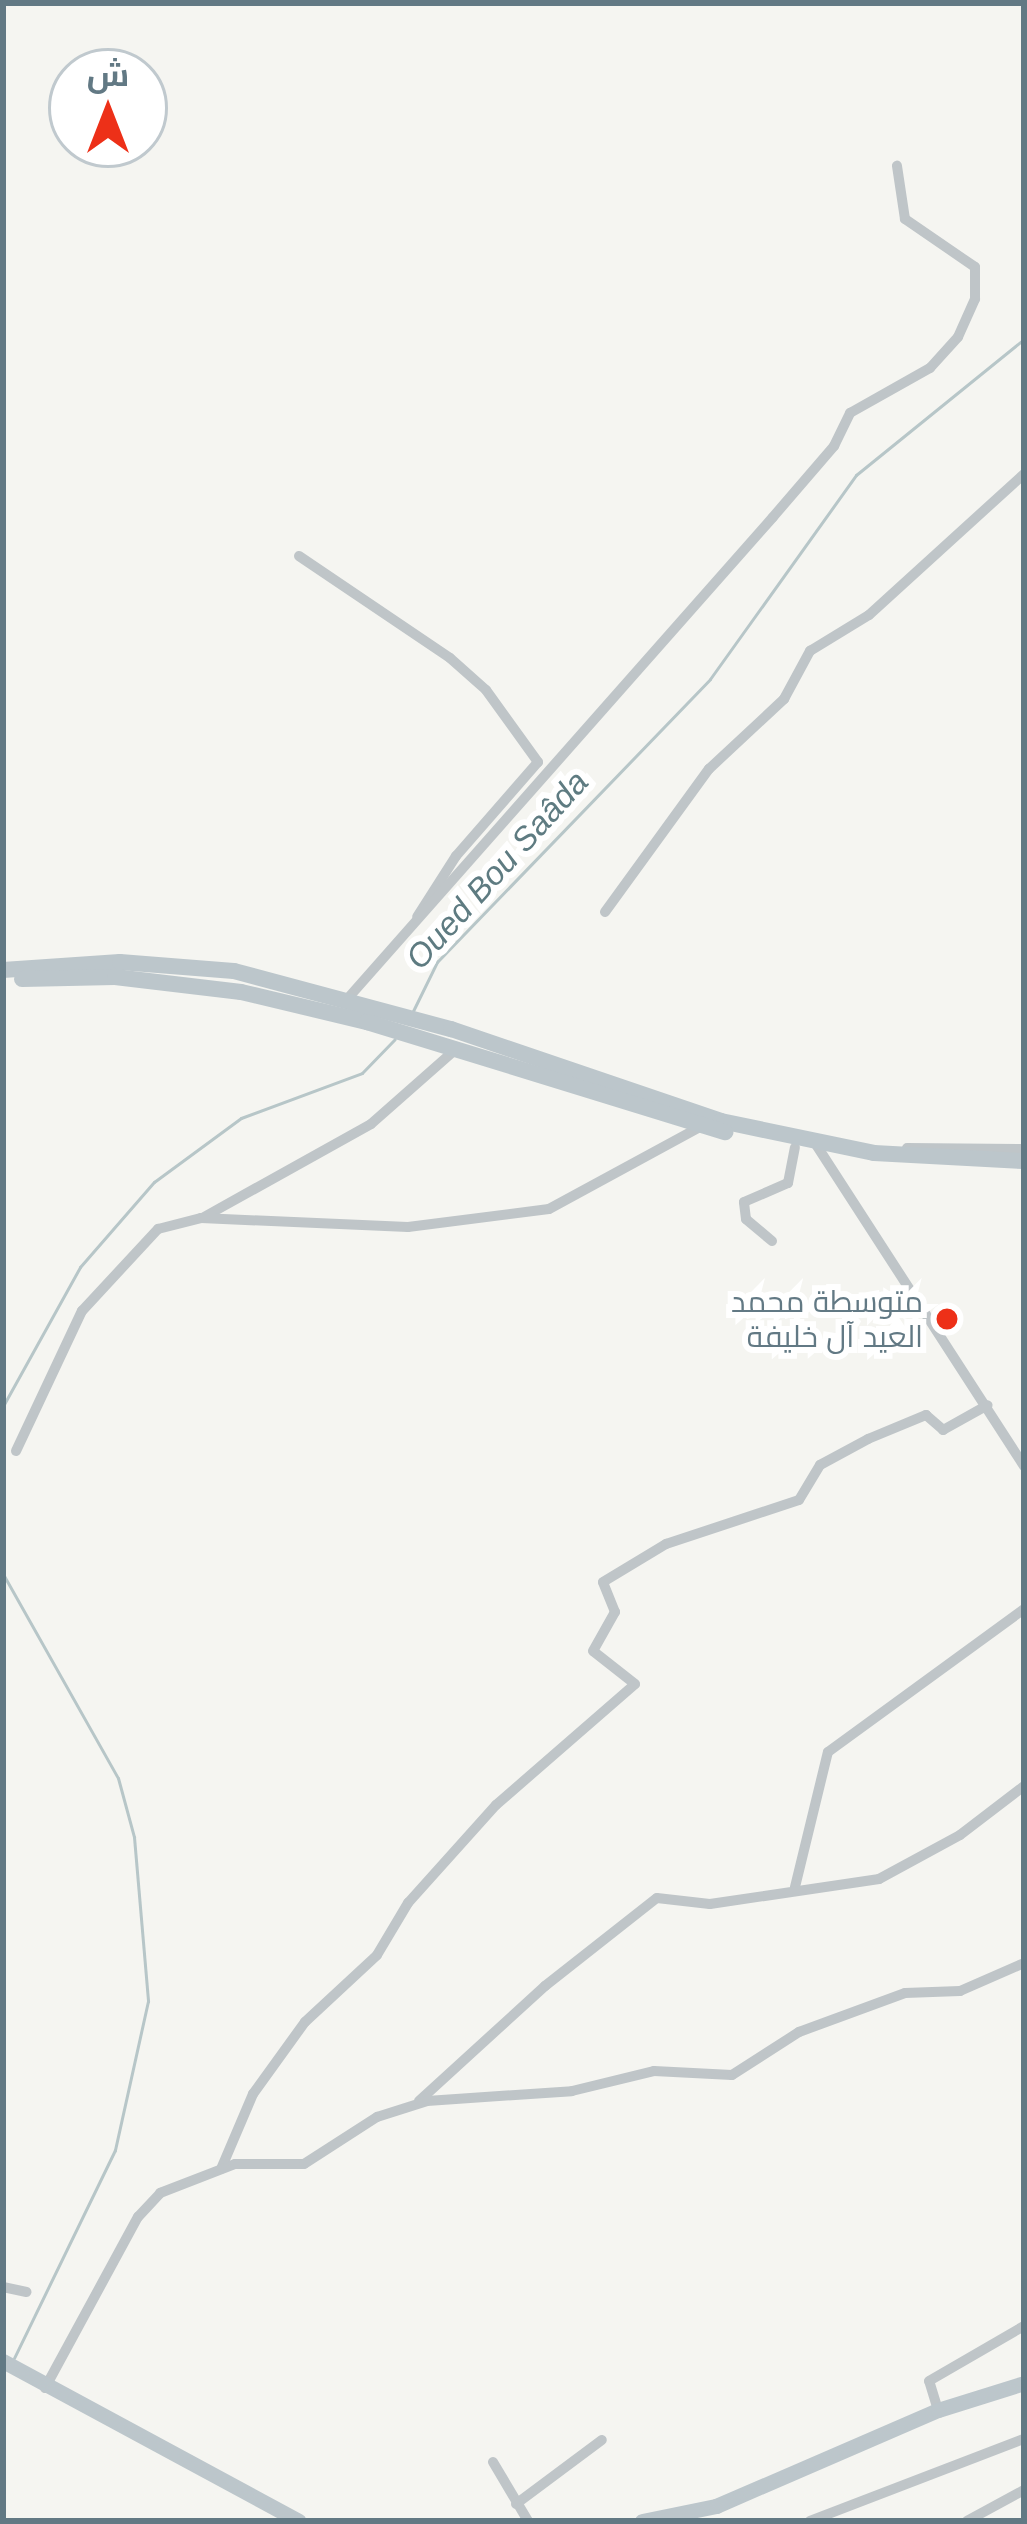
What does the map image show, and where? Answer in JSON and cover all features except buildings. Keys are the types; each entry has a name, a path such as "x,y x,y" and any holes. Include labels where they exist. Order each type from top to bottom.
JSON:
{"main road":[{"path":"3,970 192,964 357,1000 721,1121 818,1148 1024,1165"},
{"path":"3,980 185,982 367,1022 700,1127 795,1148 1024,1165"},
{"path":"3,2361 42,2387 226,2475 299,2521"},
{"path":"642,2521 687,2518 938,2410 1024,2383"}],"street":[{"path":"357,1000 409,932 834,446 850,412 930,368 958,337 975,299 975,267 905,219 897,166"},
{"path":"604,912 709,769 784,700 810,651 869,615 1024,474"},
{"path":"299,556 449,658 486,690 538,762 456,856 409,932"},
{"path":"16,1451 93,1297 158,1229 201,1218 371,1124 457,1049"},
{"path":"201,1218 361,1229 549,1209 700,1127"},
{"path":"772,1241 748,1222 743,1205 751,1194 785,1186 795,1148"},
{"path":"818,1148 1024,1466"},
{"path":"874,1153 1024,1149"},
{"path":"220,2169 253,2094 305,2022 376,1955 408,1903 496,1805 635,1684 593,1651 615,1612 603,1587 610,1575 667,1544 799,1500 820,1465 868,1438 926,1415 943,1430 988,1405"},
{"path":"795,1888 828,1752 1024,1609"},
{"path":"417,2103 545,1986 657,1898 710,1904 795,1888 814,1893 879,1879 960,1835 1024,1786"},
{"path":"42,2387 149,2201 220,2169 304,2164 363,2125 417,2103 487,2091 572,2091 654,2071 732,2075 799,2032 905,1993 961,1991 1024,1963"},
{"path":"3,2287 26,2292"},
{"path":"938,2410 929,2381 1024,2326"},
{"path":"516,2504 602,2440"},
{"path":"810,2521 1024,2440"},
{"path":"493,2462 528,2521"},
{"path":"967,2521 1024,2490"}],"waterway":[{"name":"Oued Bou Saâda","path":"413,1011 437,962 710,679 856,475 1024,339"},
{"name":"Oued Bou Saâda","path":"3,1406 80,1267 154,1182 241,1118 362,1073 395,1039"},
{"name":"Oued Bou Saâda","path":"3,1574 118,1778 134,1837 148,2001 115,2150 14,2358"}],"place":[{"name":"متوسطة محمد العيد آل خليفة","path":"947,1319"}]}
